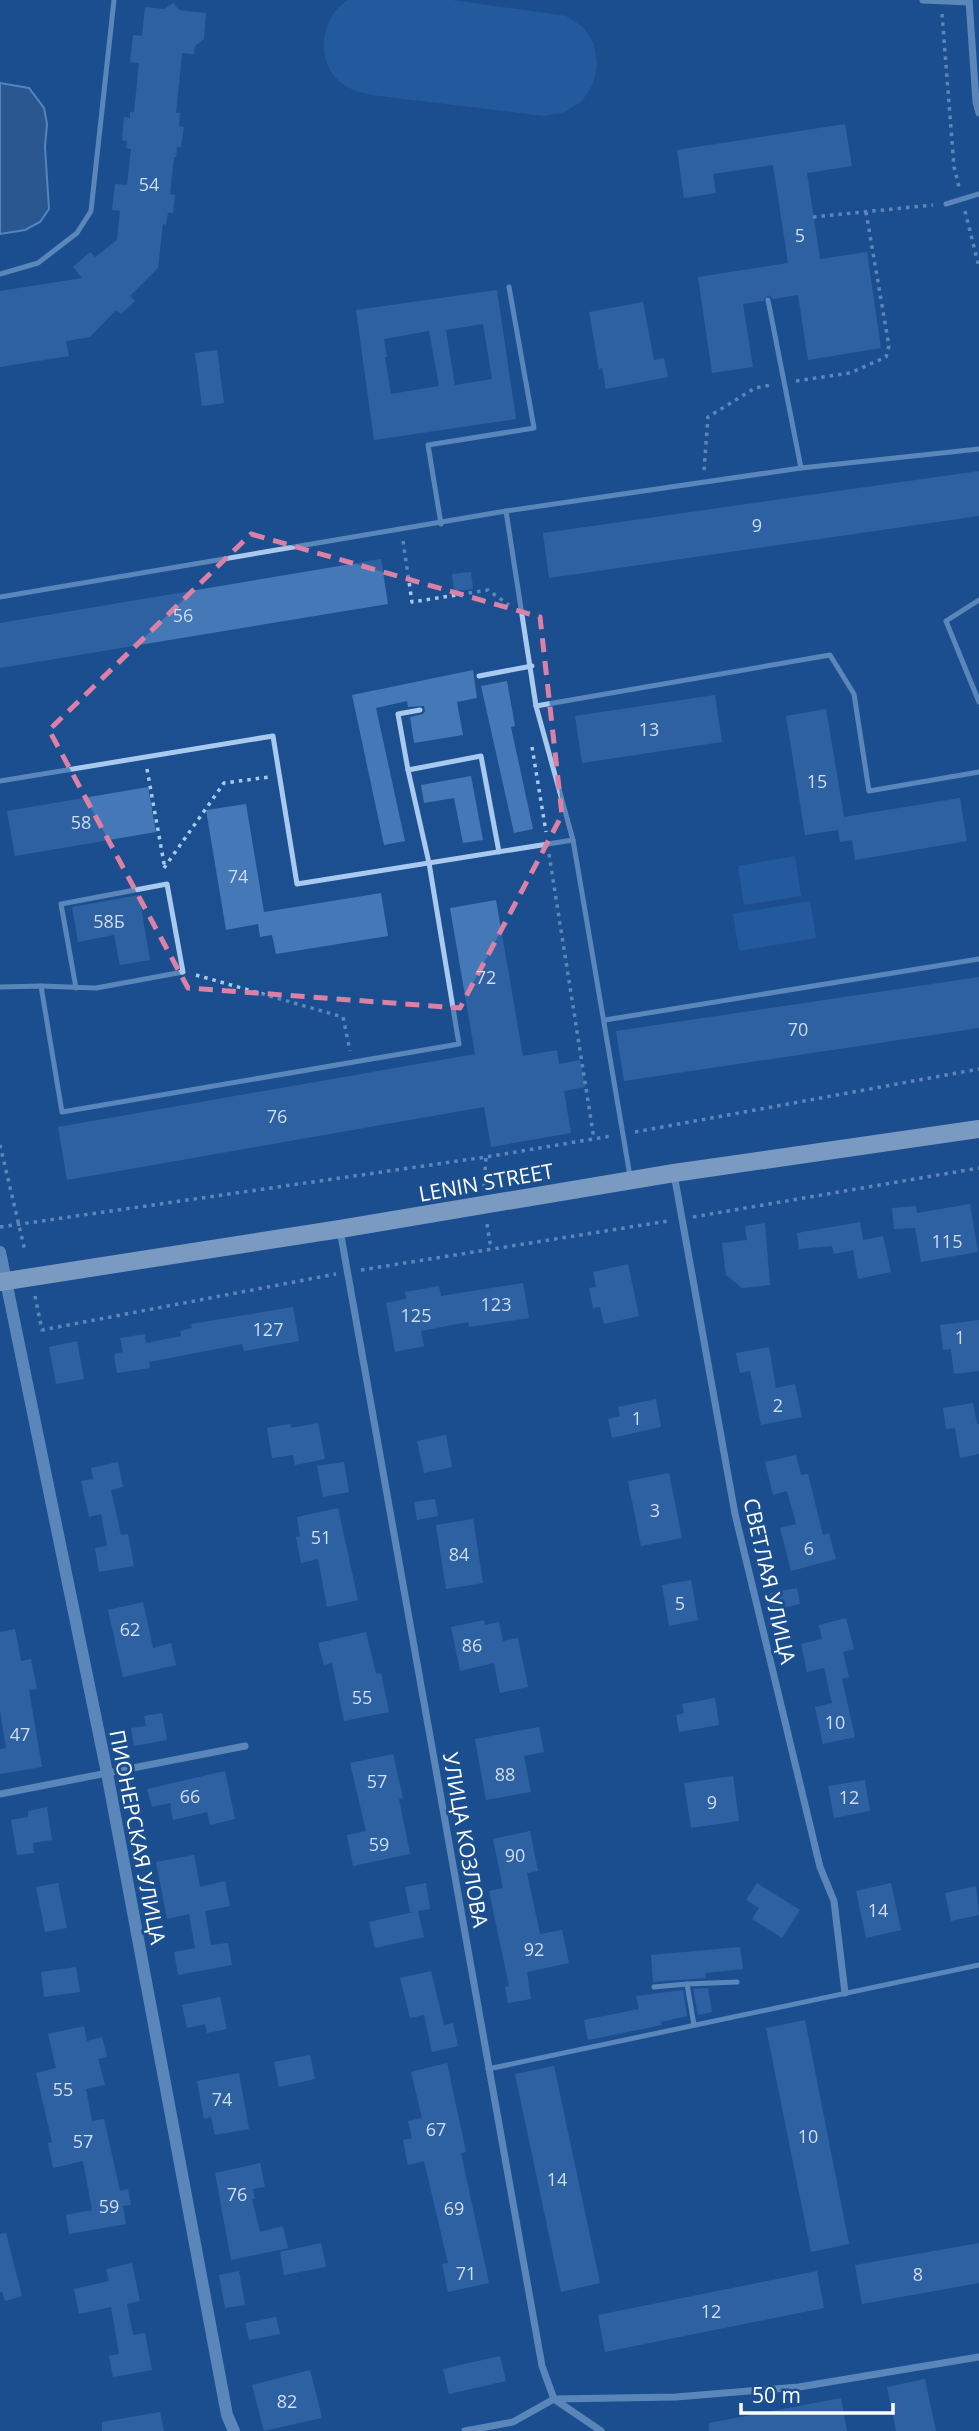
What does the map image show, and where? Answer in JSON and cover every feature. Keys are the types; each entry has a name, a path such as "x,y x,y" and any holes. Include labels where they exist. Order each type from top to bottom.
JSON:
{"main road":[{"name":"LENIN STREET","path":"3,1282 674,1173 979,1129"}],"street":[{"path":"923,0 969,1 979,113"},
{"name":"СВЕТЛАЯ УЛИЦА","path":"674,1173 735,1514 820,1867 834,1901 845,1993"},
{"name":"УЛИЦА КОЗЛОВА","path":"340,1229 542,2366 554,2399"},
{"name":"ПИОНЕРСКАЯ УЛИЦА","path":"0,1251 3,1282 107,1773 227,2415 234,2431"},
{"path":"0,1794 245,1746"},
{"path":"465,2431 513,2422 554,2399 676,2397 799,2387 979,2357"},
{"path":"554,2399 601,2431"}],"lane":[{"path":"0,274 38,262 77,233 91,211 114,0"},
{"path":"946,204 979,194"},
{"path":"441,524 428,445 534,428 509,287"},
{"path":"768,300 801,468"},
{"path":"0,597 506,511 801,468 979,449"},
{"path":"506,511 532,666 536,706 573,840 625,1133 631,1181"},
{"path":"979,600 946,621 979,702"},
{"path":"536,706 830,655 854,694 869,791 979,772"},
{"path":"479,676 532,666"},
{"path":"41,986 62,1112 459,1044 429,863 398,714 420,710"},
{"path":"0,781 273,736 297,884 573,840"},
{"path":"408,770 481,756 499,852"},
{"path":"0,986 41,986 76,988 96,988 183,972 167,884 61,904 76,988"},
{"path":"605,1020 979,959"},
{"path":"488,2069 979,1965"},
{"path":"654,1987 737,1982"},
{"path":"687,1984 694,2025"}],"path":[{"path":"941,2 954,167 979,267"},
{"path":"813,217 946,204"},
{"path":"703,483 708,417 755,388 850,373 886,357 889,346 866,212"},
{"path":"401,530 412,602 488,590 510,606"},
{"path":"531,736 594,1139"},
{"path":"145,757 167,884"},
{"path":"164,867 224,783 279,775"},
{"path":"183,972 343,1017 352,1063"},
{"path":"0,1227 486,1157 979,1069"},
{"path":"0,1145 25,1251"},
{"path":"484,1187 486,1157"},
{"path":"35,1296 42,1330 347,1272 979,1168"},
{"path":"486,1222 491,1249"}],"highlighted area":[{"path":"251,534 540,617 562,815 460,1008 188,988 49,730"}],"shaded area":[{"path":"348,0 452,0 566,16 583,27 594,44 597,64 593,84 582,101 565,112 544,116 358,91 337,79 330,70 324,48 324,37 332,16"},
{"path":"0,83 29,88 44,108 47,124 45,147 49,209 40,222 25,230 0,234"},
{"path":"795,856 801,896 744,905 738,866"},
{"path":"810,901 816,938 739,951 733,914"}],"building":[{"path":"173,3 179,10 206,13 204,39 195,46 194,54 182,53 176,113 180,113 179,126 184,127 181,147 177,147 174,157 170,194 175,195 173,213 168,213 166,225 163,224 158,268 130,296 135,301 121,314 116,310 90,337 66,341 69,356 0,367 0,291 82,278 73,267 90,252 95,257 117,240 120,211 112,210 115,184 127,185 131,149 126,148 127,141 122,140 124,117 130,118 130,112 134,112 139,63 130,62 133,35 142,36 145,7 164,9"},
{"path":"845,124 852,166 807,173 820,259 867,252 881,348 808,360 798,295 773,299 768,295 763,301 743,304 753,367 712,373 698,277 788,263 773,165 713,174 716,193 684,198 677,150"},
{"path":"497,290 516,419 374,440 356,310","holes":["483,324 492,379 455,385 446,330","429,331 439,386 391,394 384,339"]},
{"path":"643,302 654,360 664,358 668,377 606,389 602,368 599,369 589,312"},
{"path":"217,350 224,403 202,406 195,353"},
{"path":"979,471 979,516 549,578 543,533"},
{"path":"381,559 388,604 0,668 0,623"},
{"path":"471,572 473,589 454,591 452,574"},
{"path":"473,670 477,698 457,702 463,735 414,743 410,717 423,714 424,706 408,707 407,701 376,708 405,841 384,845 352,695"},
{"path":"507,681 515,726 511,727 533,829 514,833 481,686"},
{"path":"715,695 722,742 582,763 575,716"},
{"path":"826,709 844,817 960,798 967,841 855,860 852,840 840,842 838,830 805,835 786,716"},
{"path":"471,776 483,840 463,843 454,798 424,803 421,785"},
{"path":"148,787 156,832 15,856 7,811"},
{"path":"246,804 264,912 381,893 388,936 276,954 272,935 260,937 258,924 226,930 206,810"},
{"path":"139,895 150,960 120,965 114,935 78,942 72,907"},
{"path":"496,900 523,1056 557,1050 559,1064 580,1060 585,1087 564,1091 571,1133 491,1147 484,1107 67,1180 58,1127 475,1054 450,908"},
{"path":"979,977 979,1028 624,1081 616,1031"},
{"path":"970,1204 978,1252 921,1262 915,1228 894,1229 892,1208 916,1206 917,1213"},
{"path":"860,1222 863,1240 883,1236 891,1272 858,1279 853,1250 834,1254 832,1246 799,1249 797,1233"},
{"path":"765,1223 770,1285 742,1288 726,1275 722,1243 747,1240 745,1226"},
{"path":"628,1264 639,1316 604,1324 600,1307 593,1308 589,1288 596,1287 593,1272"},
{"path":"523,1283 529,1318 469,1327 468,1322 421,1331 424,1346 395,1352 386,1303 406,1299 405,1292 439,1286 441,1296"},
{"path":"293,1307 299,1341 244,1351 242,1344 149,1362 150,1368 117,1373 114,1354 123,1352 120,1338 145,1334 146,1343 181,1336 180,1331 192,1328 191,1324"},
{"path":"979,1320 979,1371 954,1374 951,1349 943,1350 940,1325"},
{"path":"77,1341 84,1379 56,1384 49,1347"},
{"path":"769,1347 776,1388 795,1384 802,1417 761,1425 750,1371 740,1373 736,1353"},
{"path":"656,1399 661,1427 612,1438 608,1419 620,1416 618,1407"},
{"path":"973,1403 979,1424 979,1454 960,1458 955,1428 946,1429 943,1408"},
{"path":"318,1423 325,1459 295,1465 293,1455 272,1458 267,1428 290,1424 291,1428"},
{"path":"446,1435 452,1467 424,1473 417,1441"},
{"path":"796,1455 801,1475 808,1474 823,1535 829,1533 836,1559 791,1571 780,1528 796,1524 787,1491 773,1495 765,1462"},
{"path":"118,1462 123,1487 111,1490 121,1535 128,1534 134,1566 99,1572 95,1548 107,1546 101,1514 89,1517 81,1481 93,1479 91,1468"},
{"path":"344,1462 349,1492 323,1497 317,1466"},
{"path":"669,1473 682,1538 641,1546 628,1481"},
{"path":"435,1499 438,1516 417,1520 414,1502"},
{"path":"338,1508 358,1600 327,1607 318,1559 301,1563 296,1537 300,1536 297,1517"},
{"path":"473,1519 483,1583 446,1589 436,1525"},
{"path":"691,1580 698,1620 669,1626 662,1585"},
{"path":"797,1588 800,1604 773,1610 770,1593"},
{"path":"143,1602 153,1648 171,1643 176,1665 123,1677 108,1610"},
{"path":"846,1618 854,1649 843,1652 849,1677 842,1679 855,1737 823,1744 815,1707 832,1703 824,1668 807,1672 801,1644 822,1639 819,1625"},
{"path":"484,1620 485,1625 499,1622 503,1641 518,1638 528,1687 500,1693 494,1663 460,1671 451,1627"},
{"path":"15,1629 21,1661 31,1659 37,1689 29,1690 42,1767 0,1774 0,1749 6,1748 0,1710 0,1632"},
{"path":"366,1632 376,1674 381,1673 389,1712 344,1721 332,1663 324,1665 318,1643"},
{"path":"715,1698 719,1725 679,1732 676,1715 684,1713 682,1704"},
{"path":"162,1713 167,1740 134,1746 131,1728 146,1726 144,1716"},
{"path":"539,1727 544,1752 524,1756 531,1792 486,1800 475,1739"},
{"path":"393,1754 403,1798 399,1799 410,1854 353,1866 347,1835 366,1831 350,1763"},
{"path":"225,1771 235,1819 210,1825 207,1812 173,1820 170,1803 152,1807 147,1789"},
{"path":"733,1776 739,1821 691,1828 684,1783"},
{"path":"865,1780 870,1811 834,1818 828,1786"},
{"path":"47,1807 52,1840 33,1843 34,1853 17,1855 11,1820 28,1817 28,1811"},
{"path":"530,1831 538,1871 527,1873 540,1934 562,1930 569,1963 527,1972 531,1999 508,2003 505,1987 509,1986 489,1891 503,1888 493,1839"},
{"path":"194,1855 200,1887 225,1881 230,1906 205,1911 211,1945 228,1943 232,1965 178,1975 174,1952 195,1948 189,1914 167,1919 156,1862"},
{"path":"58,1883 67,1928 45,1932 36,1887"},
{"path":"426,1883 430,1909 418,1911 424,1937 375,1948 369,1922 414,1912 410,1912 405,1887"},
{"path":"757,1883 800,1910 782,1938 752,1919 759,1908 746,1900"},
{"path":"891,1883 901,1930 866,1938 856,1891"},
{"path":"976,1886 979,1915 951,1921 945,1893"},
{"path":"740,1947 743,1969 705,1973 706,1978 653,1982 651,1955"},
{"path":"76,1967 80,1992 44,1997 41,1972"},
{"path":"431,1971 444,2025 453,2023 458,2046 432,2052 424,2015 410,2018 400,1978"},
{"path":"708,1988 712,2012 698,2015 693,1989"},
{"path":"683,1990 687,2016 661,2022 662,2025 588,2040 584,2020 639,2009 636,1996"},
{"path":"220,1997 227,2029 207,2033 205,2024 187,2028 182,2005"},
{"path":"805,2020 849,2244 811,2252 766,2028"},
{"path":"84,2026 87,2041 102,2037 107,2057 98,2059 105,2085 86,2089 92,2121 104,2119 120,2191 128,2189 131,2205 123,2206 126,2224 69,2234 66,2215 92,2210 83,2161 53,2168 48,2143 52,2142 36,2073 56,2068 48,2034"},
{"path":"310,2055 315,2079 279,2087 274,2062"},
{"path":"447,2063 466,2152 461,2153 489,2283 448,2292 442,2264 448,2263 424,2161 408,2165 403,2140 412,2138 408,2121 422,2118 411,2072"},
{"path":"554,2066 600,2283 561,2292 515,2074"},
{"path":"239,2073 249,2129 215,2135 211,2117 204,2119 197,2081"},
{"path":"260,2163 265,2187 253,2189 255,2199 252,2199 260,2232 283,2226 288,2248 231,2260 215,2173"},
{"path":"6,2233 22,2296 5,2301 0,2292 0,2234"},
{"path":"321,2243 326,2267 284,2275 280,2252"},
{"path":"979,2243 979,2283 862,2304 855,2265"},
{"path":"132,2263 140,2301 127,2304 133,2335 145,2333 152,2370 113,2377 109,2356 119,2354 111,2307 79,2314 74,2289 109,2281 106,2269"},
{"path":"239,2271 245,2305 225,2308 219,2275"},
{"path":"817,2271 824,2308 605,2352 598,2315"},
{"path":"276,2317 280,2334 249,2340 245,2323"},
{"path":"500,2356 506,2381 449,2394 443,2369"},
{"path":"310,2370 322,2418 264,2431 252,2385"},
{"path":"925,2379 936,2431 896,2431 887,2387"},
{"path":"841,2398 847,2431 709,2431 709,2423"},
{"path":"160,2412 164,2431 102,2431 102,2422"}]}
